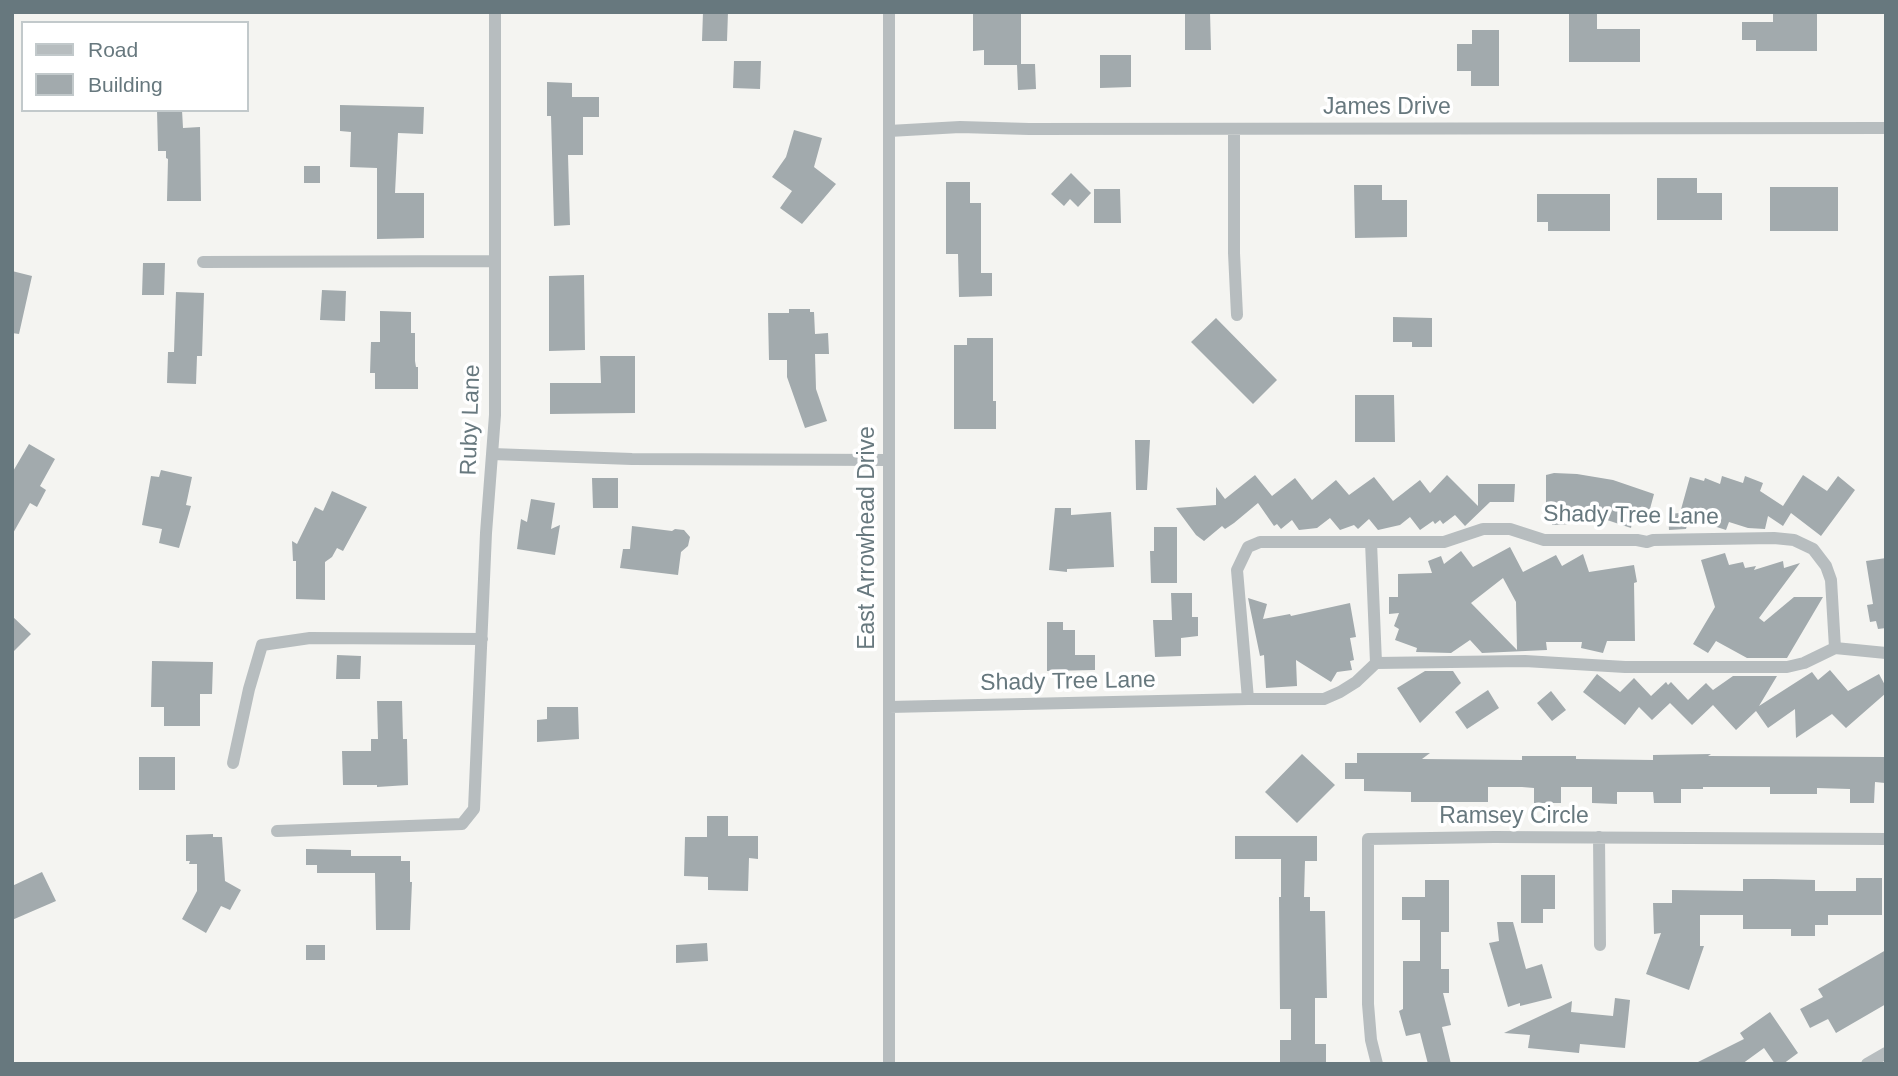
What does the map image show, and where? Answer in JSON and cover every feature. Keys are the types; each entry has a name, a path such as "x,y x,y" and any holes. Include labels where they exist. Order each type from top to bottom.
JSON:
{"street":[{"name":"Ruby Lane","path":"277,831 462,824 474,809 495,415 495,12"},
{"name":"East Arrowhead Drive","path":"889,12 889,1064"},
{"name":"James Drive","path":"889,131 960,127 1886,128"},
{"path":"1234,129 1237,315"},
{"path":"203,262 495,261"},
{"path":"492,454 632,459 889,460"},
{"name":"Shady Tree Lane","path":"1248,699 1237,570 1248,548 1260,542 1444,542 1483,529 1510,529 1544,540 1794,540 1813,549 1826,566 1831,580 1835,648"},
{"path":"1371,541 1376,663 1525,661 1625,667 1787,667 1804,663 1835,648 1886,653"},
{"path":"233,763 249,689 262,645 310,638 481,639"},
{"name":"Shady Tree Lane","path":"889,707 1324,699 1356,682 1376,663"},
{"path":"1599,837 1600,945"},
{"name":"Ramsey Circle","path":"1377,1064 1371,1040 1368,1004 1368,839 1886,839"},
{"path":"1867,1064 1886,1053"}],"building":[{"path":"703,12 728,12 727,41 702,41"},
{"path":"973,12 1021,12 1021,64 1035,64 1036,89 1018,90 1017,65 984,65 984,50 973,51"},
{"path":"1185,12 1210,12 1211,50 1185,50"},
{"path":"1773,12 1817,12 1817,51 1756,51 1756,40 1742,40 1742,22 1773,22"},
{"path":"1569,14 1597,14 1597,29 1640,29 1640,62 1569,62"},
{"path":"1472,30 1499,30 1499,86 1471,86 1471,71 1457,71 1457,44 1472,44"},
{"path":"1100,55 1131,55 1131,87 1100,88"},
{"path":"734,61 761,61 760,89 733,88"},
{"path":"547,82 572,83 572,97 599,97 599,117 583,117 583,155 568,155 570,225 554,226 551,116 547,116"},
{"path":"340,105 424,107 423,134 398,133 395,193 424,193 424,238 377,239 377,168 350,167 351,132 340,131"},
{"path":"157,112 182,112 183,128 200,127 201,201 167,201 168,159 166,151 158,151"},
{"path":"794,130 822,138 814,167 836,184 802,224 780,208 792,191 772,177 786,157"},
{"path":"304,166 320,166 320,183 304,183"},
{"path":"1071,173 1091,193 1078,207 1070,199 1064,206 1051,194"},
{"path":"1657,178 1697,178 1697,193 1722,193 1722,220 1657,220"},
{"path":"946,182 970,182 970,203 981,203 981,273 992,273 992,296 959,297 958,254 946,254"},
{"path":"1354,185 1382,185 1382,200 1407,200 1407,237 1355,238"},
{"path":"1770,187 1838,187 1838,231 1770,231"},
{"path":"1094,189 1120,189 1121,223 1094,223"},
{"path":"1537,194 1610,194 1610,231 1548,231 1548,222 1537,222"},
{"path":"143,263 165,263 164,295 142,295"},
{"path":"12,271 32,276 19,334 12,333"},
{"path":"584,275 585,350 549,351 549,276"},
{"path":"322,290 346,291 345,321 320,320"},
{"path":"176,292 204,293 202,356 197,356 196,384 167,383 168,352 174,352"},
{"path":"789,309 810,309 810,312 814,312 815,334 828,333 829,354 815,354 816,389 827,421 805,428 787,377 787,360 769,360 768,313 789,313"},
{"path":"380,311 411,312 418,389 375,389 375,373 370,373 371,342 380,342"},
{"path":"1393,317 1432,318 1432,347 1412,347 1412,342 1393,342"},
{"path":"1216,318 1277,380 1253,404 1191,342"},
{"path":"967,338 993,338 996,429 954,429 954,345 967,345"},
{"path":"600,356 635,356 635,413 550,414 550,383 601,383"},
{"path":"1355,395 1394,395 1395,442 1355,442"},
{"path":"1135,440 1150,440 1147,490 1136,490"},
{"path":"29,444 55,459 40,486 46,490 37,507 30,503 12,535 12,473"},
{"path":"161,470 192,477 186,505 191,506 179,548 159,543 162,529 142,525 151,476 159,477"},
{"path":"1554,473 1613,480 1654,494 1647,520 1633,516 1631,528 1589,514 1587,522 1570,518 1572,524 1552,525 1552,510 1546,508 1546,475"},
{"path":"1255,475 1272,496 1295,478 1312,500 1336,480 1349,495 1374,477 1393,501 1420,480 1430,493 1447,475 1478,506 1478,484 1515,484 1514,502 1490,502 1465,526 1455,515 1443,524 1440,520 1435,524 1433,521 1420,530 1410,517 1400,525 1378,530 1369,519 1358,529 1354,525 1340,530 1330,518 1317,528 1299,530 1292,520 1281,529 1277,524 1274,526 1258,503 1234,523 1225,529 1222,526 1204,541 1196,535 1176,508 1216,505 1216,487 1225,499"},
{"path":"1803,475 1827,491 1838,476 1855,490 1821,536 1791,513 1783,526 1768,516 1765,529 1748,528 1729,522 1726,530 1689,518 1686,529 1669,530 1668,514 1680,513 1690,477 1704,481 1705,478 1720,484 1722,476 1743,483 1745,476 1763,483 1760,491 1783,506"},
{"path":"592,478 618,478 618,508 593,508"},
{"path":"332,491 367,507 343,551 337,548 325,562 325,600 296,599 296,561 293,561 292,541 297,544 315,507 323,511"},
{"path":"531,499 555,503 551,529 560,525 555,555 517,549 521,519 527,522"},
{"path":"1055,508 1071,508 1071,515 1111,512 1114,567 1067,569 1067,572 1049,570"},
{"path":"632,526 684,530 690,537 688,546 681,552 678,575 620,568 623,549 630,549"},
{"path":"1154,527 1177,527 1177,583 1151,583 1150,551 1154,551"},
{"path":"1510,547 1523,572 1556,555 1562,566 1583,554 1589,572 1634,565 1637,582 1634,583 1635,641 1607,641 1603,653 1581,648 1582,642 1546,642 1547,650 1482,653 1470,640 1451,653 1416,652 1417,648 1395,640 1399,629 1394,626 1399,613 1389,614 1389,597 1398,597 1398,574 1432,573 1428,561 1441,556 1444,564 1461,551 1473,567","holes":["1503,578 1516,602 1517,650 1471,603"]},
{"path":"1725,553 1729,565 1743,562 1745,568 1756,566 1754,570 1783,561 1784,568 1800,563 1759,618 1764,622 1794,597 1823,597 1787,658 1747,658 1716,641 1708,653 1693,644 1715,607 1701,560"},
{"path":"1886,558 1886,628 1878,629 1876,621 1870,622 1867,605 1873,604 1866,561"},
{"path":"1171,593 1192,593 1192,617 1198,617 1198,636 1181,638 1181,656 1155,657 1153,620 1172,620"},
{"path":"1248,598 1267,604 1263,619 1291,616 1350,603 1356,637 1350,638 1354,660 1350,661 1352,670 1337,672 1331,682 1296,660 1297,686 1266,688 1264,655 1260,656"},
{"path":"12,616 31,634 12,653"},
{"path":"1047,622 1063,622 1063,630 1075,630 1075,655 1095,655 1095,670 1047,671"},
{"path":"337,655 361,656 360,679 336,679"},
{"path":"152,661 213,662 212,694 200,694 200,726 164,726 164,707 151,707"},
{"path":"1830,670 1848,691 1879,674 1886,693 1846,728 1832,714 1796,738 1795,709 1768,728 1756,711 1736,730 1713,705 1692,725 1670,703 1652,720 1639,707 1625,725 1583,692 1597,674 1620,692 1634,678 1651,696 1666,682 1668,685 1671,682 1688,700 1706,683 1713,690 1733,676 1777,676 1759,706 1812,672 1818,680"},
{"path":"1425,671 1453,671 1461,683 1420,723 1397,688"},
{"path":"1488,690 1499,708 1467,729 1455,712"},
{"path":"1551,691 1566,710 1552,721 1537,703"},
{"path":"377,701 402,701 403,739 407,739 408,785 343,785 342,751 371,751 371,739 378,739"},
{"path":"547,707 578,707 579,739 537,742 537,720 547,719"},
{"path":"1357,753 1430,753 1422,759 1522,760 1522,756 1576,756 1576,759 1653,760 1653,755 1711,754 1708,756 1886,757 1885,783 1875,782 1874,803 1850,803 1850,789 1817,788 1817,794 1770,794 1770,787 1703,787 1681,789 1681,803 1654,803 1653,792 1617,792 1617,804 1592,803 1592,787 1561,787 1561,803 1534,803 1534,788 1522,787 1488,787 1488,802 1411,802 1411,792 1364,791 1364,779 1345,779 1345,763 1357,763"},
{"path":"1302,754 1335,785 1297,823 1265,792"},
{"path":"139,757 175,757 175,790 139,790"},
{"path":"707,816 728,816 728,836 758,836 758,859 749,858 748,891 708,890 708,877 684,876 685,837 707,837"},
{"path":"213,834 213,837 222,837 225,881 241,890 230,910 221,906 206,933 182,919 197,891 197,864 189,864 190,861 186,861 186,835"},
{"path":"1235,836 1317,836 1317,861 1305,861 1304,897 1310,897 1310,911 1325,911 1327,998 1315,998 1315,1044 1326,1044 1326,1064 1280,1064 1280,1040 1291,1040 1291,1009 1280,1009 1281,859 1235,859"},
{"path":"306,849 351,850 351,856 401,856 401,861 410,861 410,930 376,930 375,873 317,873 317,865 306,865"},
{"path":"42,872 56,901 12,920 12,886"},
{"path":"1521,875 1555,875 1555,909 1543,909 1543,923 1521,923"},
{"path":"1856,878 1882,878 1882,915 1828,915 1828,925 1815,925 1815,936 1791,936 1791,929 1743,929 1743,915 1700,915 1700,946 1704,946 1689,990 1646,974 1661,933 1654,934 1653,903 1672,903 1672,890 1743,891 1743,879 1773,879 1815,880 1815,891 1856,891"},
{"path":"1425,880 1449,880 1449,932 1441,932 1441,969 1449,969 1449,993 1443,993 1451,1025 1442,1027 1451,1064 1428,1064 1420,1033 1406,1036 1399,1011 1403,1009 1403,961 1420,961 1420,920 1402,920 1402,897 1425,897"},
{"path":"1497,922 1513,922 1526,969 1542,964 1552,998 1508,1007 1489,943 1499,941"},
{"path":"707,943 708,961 676,963 676,945"},
{"path":"306,945 325,945 325,960 306,960"},
{"path":"1886,950 1886,1004 1836,1033 1828,1019 1810,1028 1800,1009 1823,997 1818,989"},
{"path":"1615,998 1630,1000 1625,1048 1580,1044 1579,1053 1528,1048 1530,1035 1504,1033 1572,1001 1571,1012 1613,1016"},
{"path":"1770,1012 1798,1053 1783,1064 1775,1064 1764,1048 1742,1064 1694,1064 1744,1039 1740,1033"}]}
